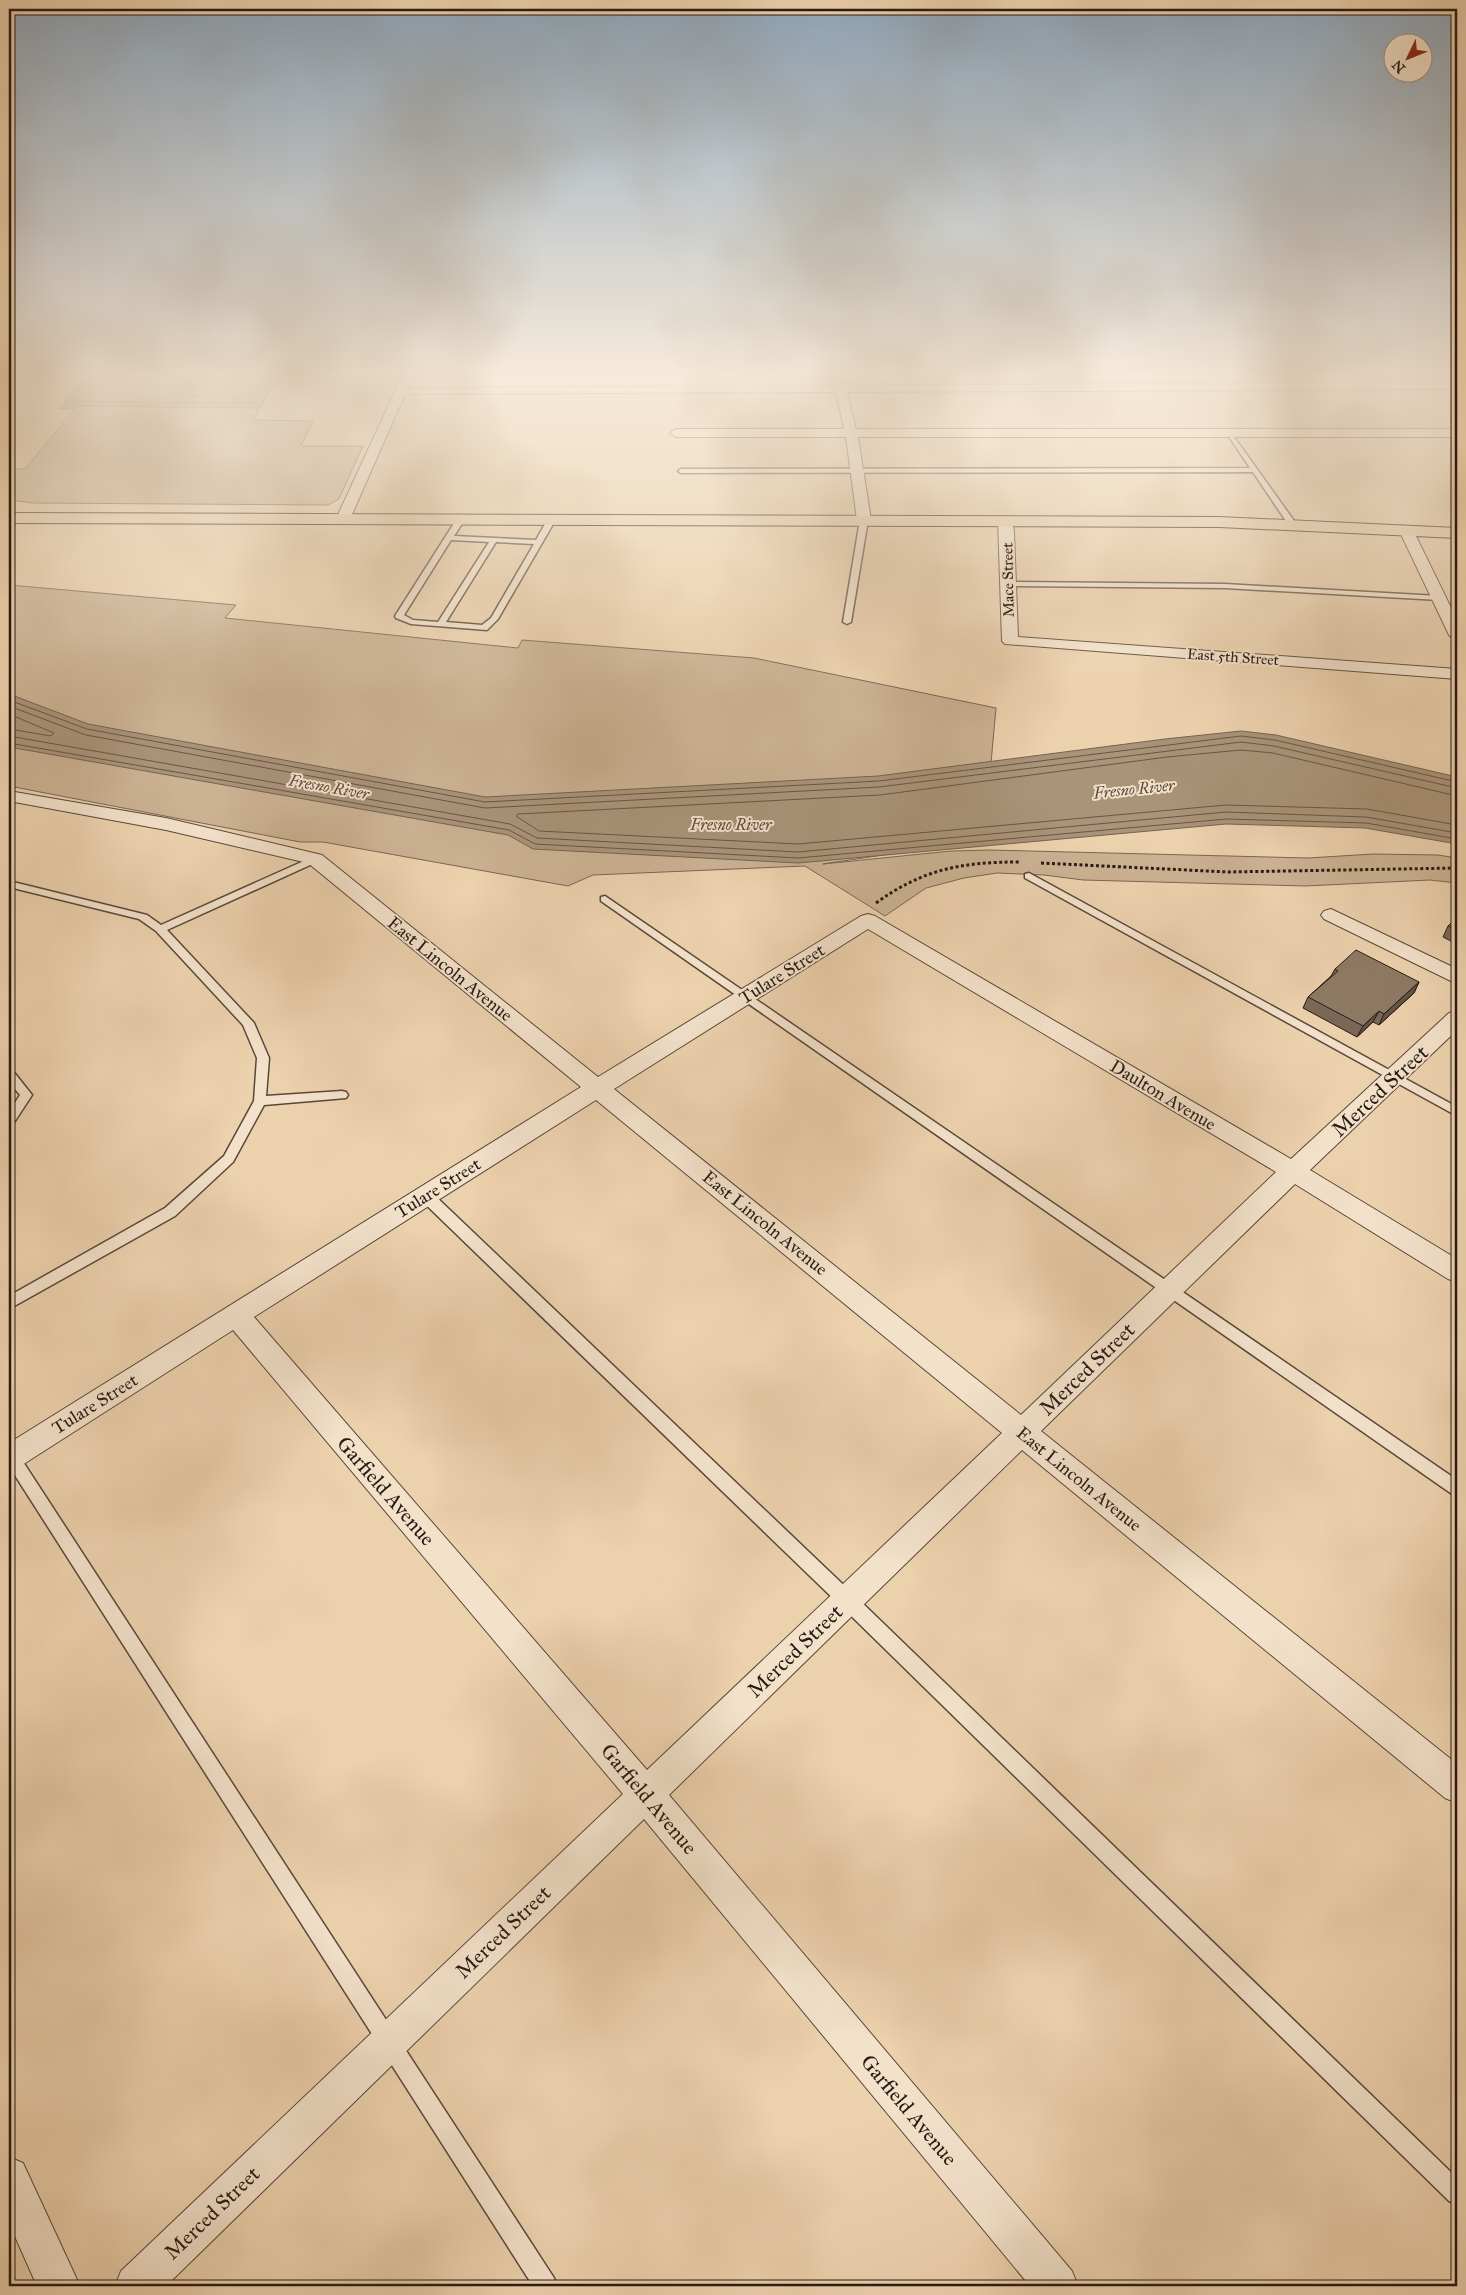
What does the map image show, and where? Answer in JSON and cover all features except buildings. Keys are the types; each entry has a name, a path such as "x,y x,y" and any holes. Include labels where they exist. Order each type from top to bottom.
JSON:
{"main road":[{"path":"9,516 1219,522 1457,533"}],"street":[{"path":"343,519 361,479"},
{"path":"858,479 864,520"},
{"name":"Mace Street","path":"1005,520 1008,532 1007,584 1010,641"},
{"path":"1406,530 1457,636"},
{"name":"East 5th Street","path":"1010,641 1457,674"},
{"name":"East Lincoln Avenue","path":"9,796 166,824 315,859 1457,1786"},
{"name":"Tulare Street","path":"10,1457 745,996 870,913"},
{"name":"Daulton Avenue","path":"870,913 1457,1272"},
{"path":"1331,915 1457,976"},
{"name":"Merced Street","path":"136,2286 1293,1171 1395,1078 1457,1018"},
{"name":"Garfield Avenue","path":"237,1316 646,1794 1057,2286"},
{"path":"9,2177 59,2286"}],"lane":[{"path":"1261,479 1293,525"},
{"path":"461,519 399,616 411,622 484,628 494,618 552,519"},
{"path":"847,622 864,520"},
{"path":"449,538 538,542"},
{"path":"440,624 494,540"},
{"path":"1007,584 1225,586 1439,598"},
{"path":"160,929 315,859"},
{"path":"1029,876 1457,1112"},
{"path":"9,884 144,917 160,929 248,1024 262,1058 260,1101 230,1158 170,1212 9,1303"},
{"path":"605,899 1457,1489"},
{"path":"9,1074 26,1095 9,1120"},
{"path":"260,1101 342,1095"},
{"path":"425,1196 848,1600 1457,2193"},
{"path":"10,1457 546,2286"}],"path":[{"path":"870,913 891,891 917,876 949,865 993,862 1027,863"},
{"path":"1036,863 1228,872 1457,868"}],"shaded area":[{"path":"9,479 348,479 339,499 328,505 33,503 9,500"},
{"path":"9,585 236,605 225,618 518,648 522,640 754,658 996,708 984,840 823,864 951,851 990,850 1308,858 1373,854 1438,855 1457,858 1457,883 1430,880 1305,886 1083,880 1044,875 997,873 964,878 926,888 885,916 805,866 593,875 568,886 323,842 300,842 9,786"}],"water":[{"name":"Fresno River","path":"9,694 88,724 485,797 878,776 1241,731 1276,735 1457,777 1457,844 1365,828 1226,824 798,863 533,849 508,835 9,747"}]}
